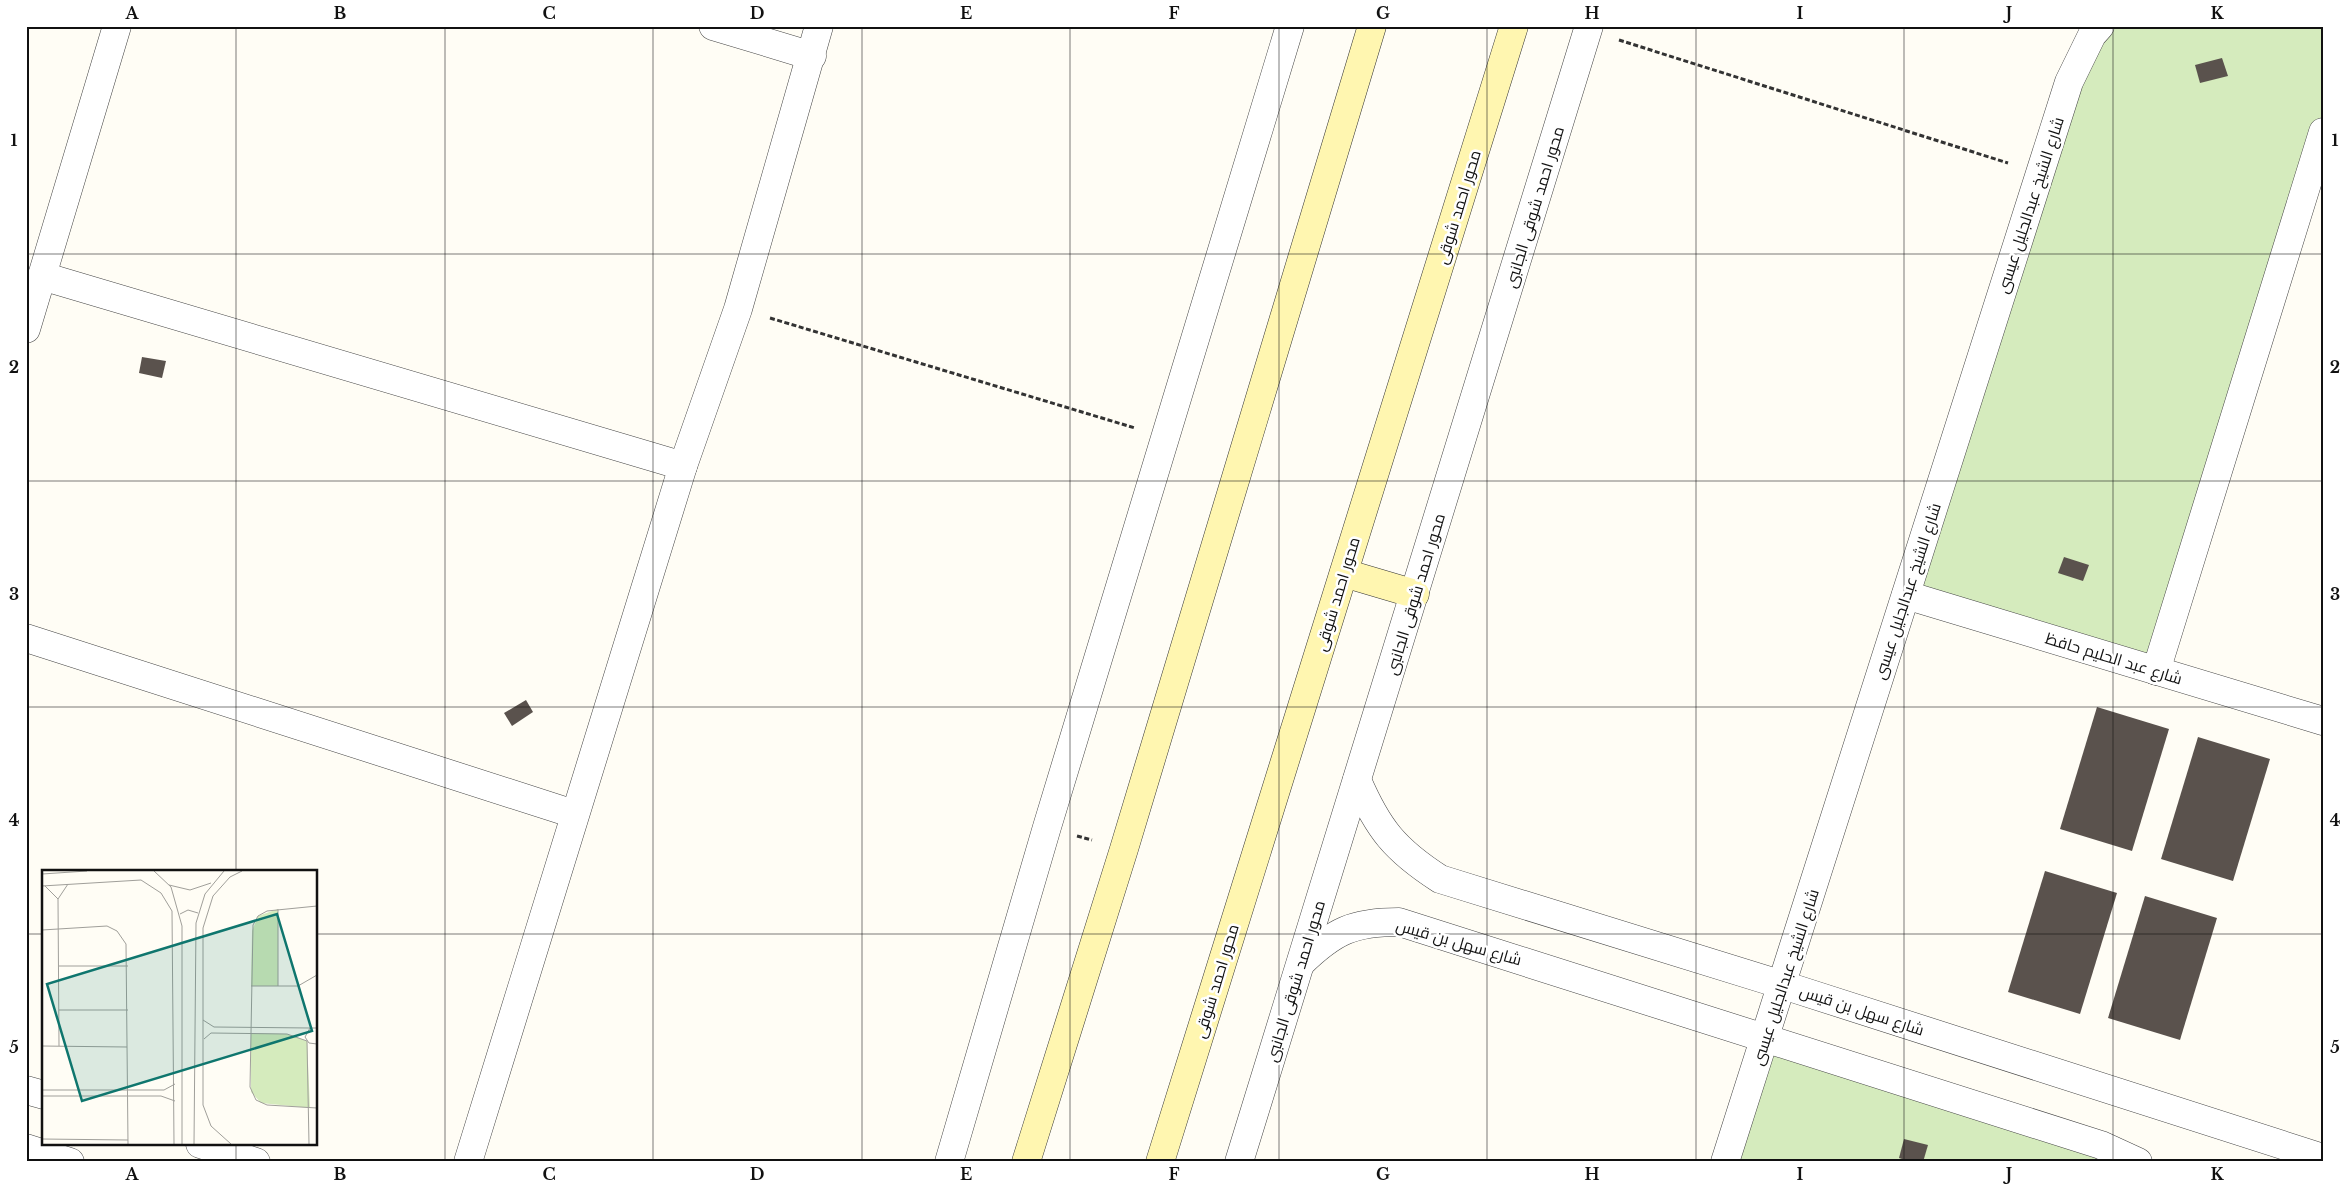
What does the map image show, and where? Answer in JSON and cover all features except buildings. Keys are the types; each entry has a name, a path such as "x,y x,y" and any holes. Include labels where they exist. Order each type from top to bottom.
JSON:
{"main road":[{"path":"1026,1162 1124,849 1372,26"},
{"name":"محور احمد شوقى","path":"1160,1162 1514,26"},
{"path":"1344,573 1415,594"}],"street":[{"path":"26,329 117,26"},
{"path":"713,26 812,56"},
{"path":"468,1162 683,466 738,309 820,26"},
{"path":"949,1162 1047,827 1290,26"},
{"name":"شارع الشيخ عبدالجليل عيسى","path":"1725,1162 2069,82 2092,35 2100,26"},
{"name":"محور احمد شوقى الجانبى","path":"1239,1162 1589,28"},
{"path":"2156,671 2323,132"},
{"path":"42,276 683,466"},
{"name":"شارع عبد الحليم حافظ","path":"1906,595 2323,721"},
{"path":"26,638 574,814"},
{"name":"شارع سهل بن قيس","path":"1357,780 1370,811 1388,838 1412,861 1440,879 1783,984 2323,1158"},
{"name":"شارع سهل بن قيس","path":"1301,963 1321,943 1345,929 1372,922 1399,922 2102,1145 2138,1162"},
{"path":"26,1090 42,1094"},
{"path":"206,1146 256,1162"},
{"path":"26,1148 70,1162"}],"path":[{"path":"1589,28 2040,173"},
{"path":"738,309 1166,437"},
{"path":"1047,827 1124,849"}],"green space":[{"path":"2102,26 2323,26 2323,132 2156,671 1906,595"},
{"path":"1766,1038 2138,1162 1725,1162"}]}
